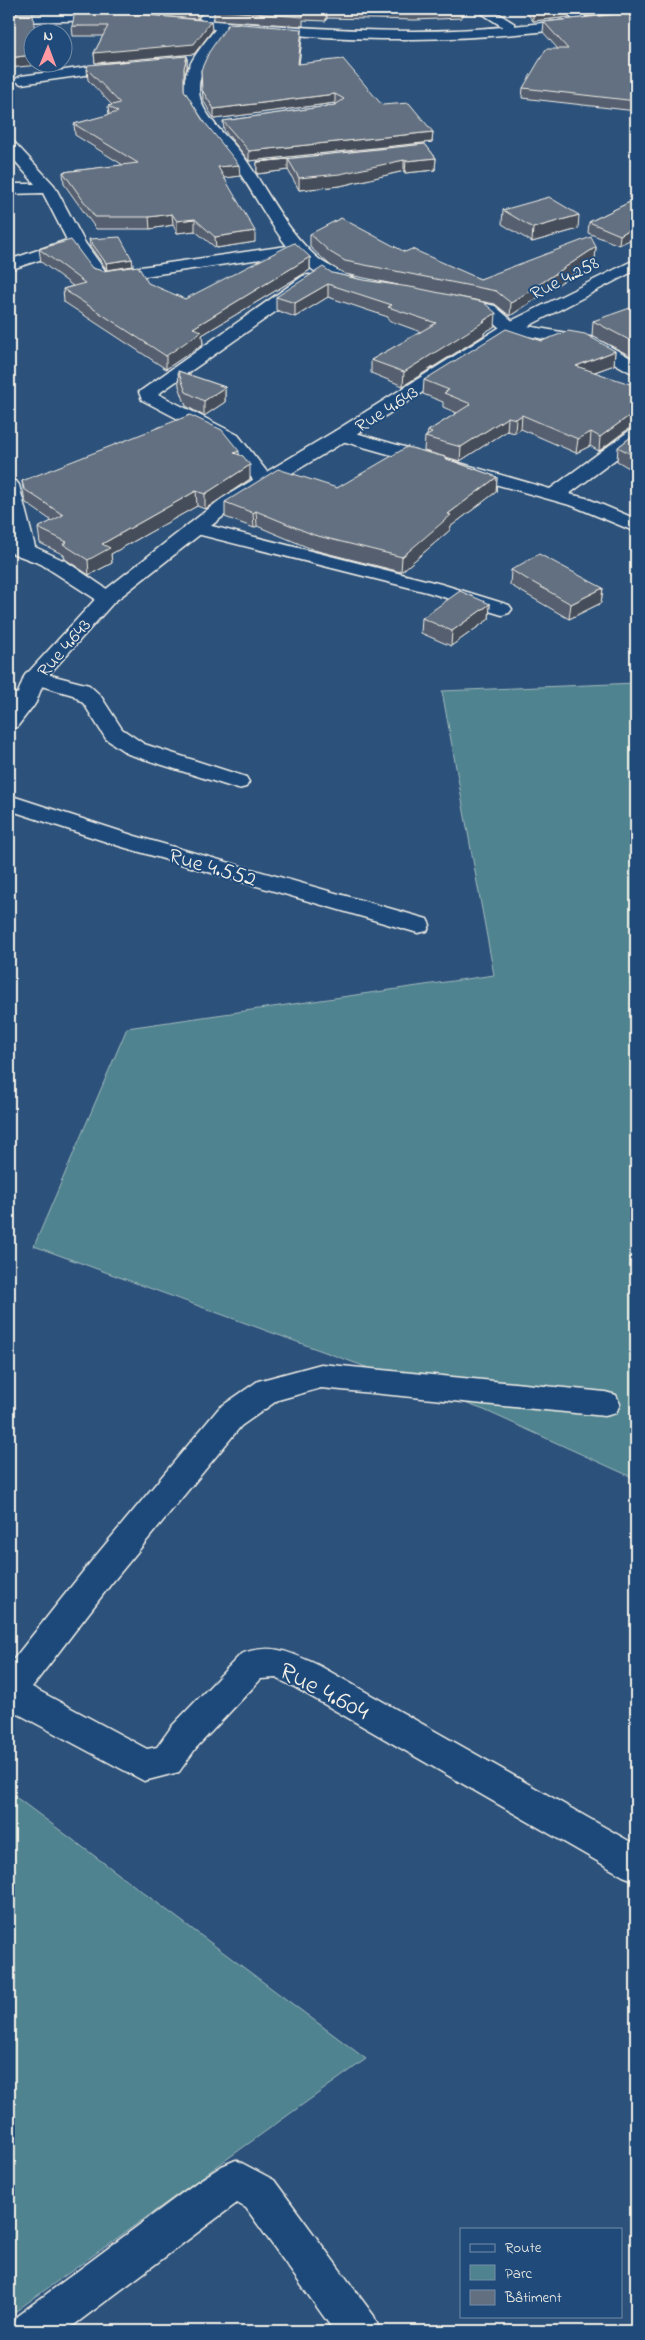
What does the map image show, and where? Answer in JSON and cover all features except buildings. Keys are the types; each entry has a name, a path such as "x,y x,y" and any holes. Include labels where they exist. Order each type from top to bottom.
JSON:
{"main road":[{"path":"482,9 508,24"},
{"path":"9,12 98,10 124,15 9,18"},
{"path":"636,10 575,13 508,24 450,29 383,30 306,26 210,13 161,18 225,26 336,34 432,35 552,26 636,16"},
{"path":"225,26 200,60 193,79 193,100 209,126 244,168 298,249 322,272 338,280 372,287"},
{"path":"181,62 200,60"},
{"path":"21,80 134,65"},
{"path":"209,126 228,124"},
{"path":"9,145 48,188 77,243 99,275 104,277 298,249"},
{"path":"244,168 264,166"},
{"path":"9,189 48,188"},
{"path":"9,265 77,243"},
{"name":"Rue 4.258","path":"511,328 636,264"},
{"path":"264,482 231,439 148,396 148,392 190,365 261,310 322,272"},
{"path":"444,299 489,310 511,328 588,342 636,368"},
{"name":"Rue 4.643","path":"9,722 17,701 35,677 107,598 196,528 228,504 342,436 511,328"},
{"path":"552,496 636,435"},
{"path":"342,436 579,502 636,526"},
{"path":"9,485 17,547 49,560 107,598"},
{"path":"196,528 434,588 502,609"},
{"path":"35,677 81,690 92,700 114,734 136,749 238,782"},
{"name":"Rue 4.552","path":"9,802 127,841 418,925"},
{"path":"9,1692 100,1574 230,1417 269,1390 321,1376 605,1404"},
{"name":"Rue 4.604","path":"9,1692 144,1765 167,1761 184,1738 253,1664 278,1662 308,1677 636,1864"},
{"path":"32,2331 211,2196 236,2180 260,2194 360,2331"}],"green space":[{"path":"636,683 636,1479 484,1410 34,1246 127,1028 494,975 442,691"},
{"path":"9,1792 366,2059 9,2316"}]}
